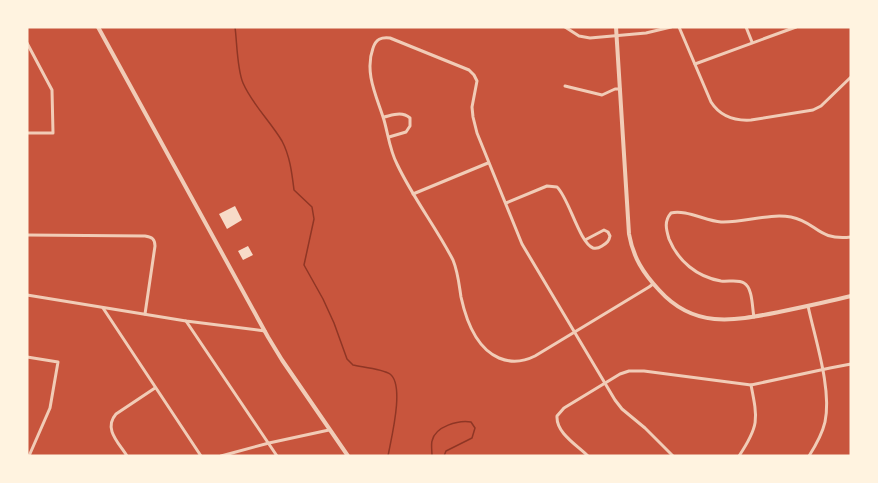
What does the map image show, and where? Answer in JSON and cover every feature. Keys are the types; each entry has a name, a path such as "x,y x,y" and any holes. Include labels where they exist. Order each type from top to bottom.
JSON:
{"street":[{"path":"98,27 281,359 348,456"},
{"path":"565,27 585,38 646,33 671,27"},
{"path":"616,27 629,234 632,250 653,284 674,304 697,315 720,320 754,317 851,296"},
{"path":"679,27 714,107 728,116 741,120 813,110 826,101 851,76"},
{"path":"746,27 752,42"},
{"path":"695,64 796,27"},
{"path":"653,284 574,331 534,356 520,361 503,360 487,351 473,331 467,316 453,260 396,162 372,84 370,61 376,42 387,37 469,70 474,75 477,84 472,107 477,133 522,244 574,331 605,383 619,405 673,456"},
{"path":"27,43 51,86 53,133 27,133"},
{"path":"565,86 602,95 620,89"},
{"path":"383,117 405,114 410,118 411,122 406,132 389,137"},
{"path":"413,194 488,163"},
{"path":"506,203 547,186 557,187 562,192 585,240 593,248 598,248 608,242 610,236 604,230 585,240"},
{"path":"754,317 750,290 745,284 707,277 694,271 679,256 672,247 666,228 666,220 671,213 680,212 721,222 778,216 790,217 827,236 851,237"},
{"path":"27,235 146,236 152,238 155,246 145,314"},
{"path":"27,295 186,321 265,331"},
{"path":"808,306 827,400 825,421 819,440 809,456"},
{"path":"103,308 201,456"},
{"path":"186,321 277,456"},
{"path":"27,357 58,362 50,408 29,456"},
{"path":"588,456 560,430 557,416 564,408 624,372 638,371 751,385 851,364"},
{"path":"739,456 755,426 756,412 751,385"},
{"path":"128,456 110,429 111,420 116,414 155,388"},
{"path":"221,456 329,430"}],"building":[{"path":"235,206 242,220 227,229 219,214"},
{"path":"248,246 253,255 243,260 238,251"}],"waterway":[{"path":"235,27 238,63 243,83 285,147 294,190 312,207 314,219 304,265 334,323 347,359 353,365 387,372 394,380 396,413 388,456"},
{"path":"432,456 432,441 438,431 454,423 471,422 475,428 472,438 446,451 444,456"}]}
